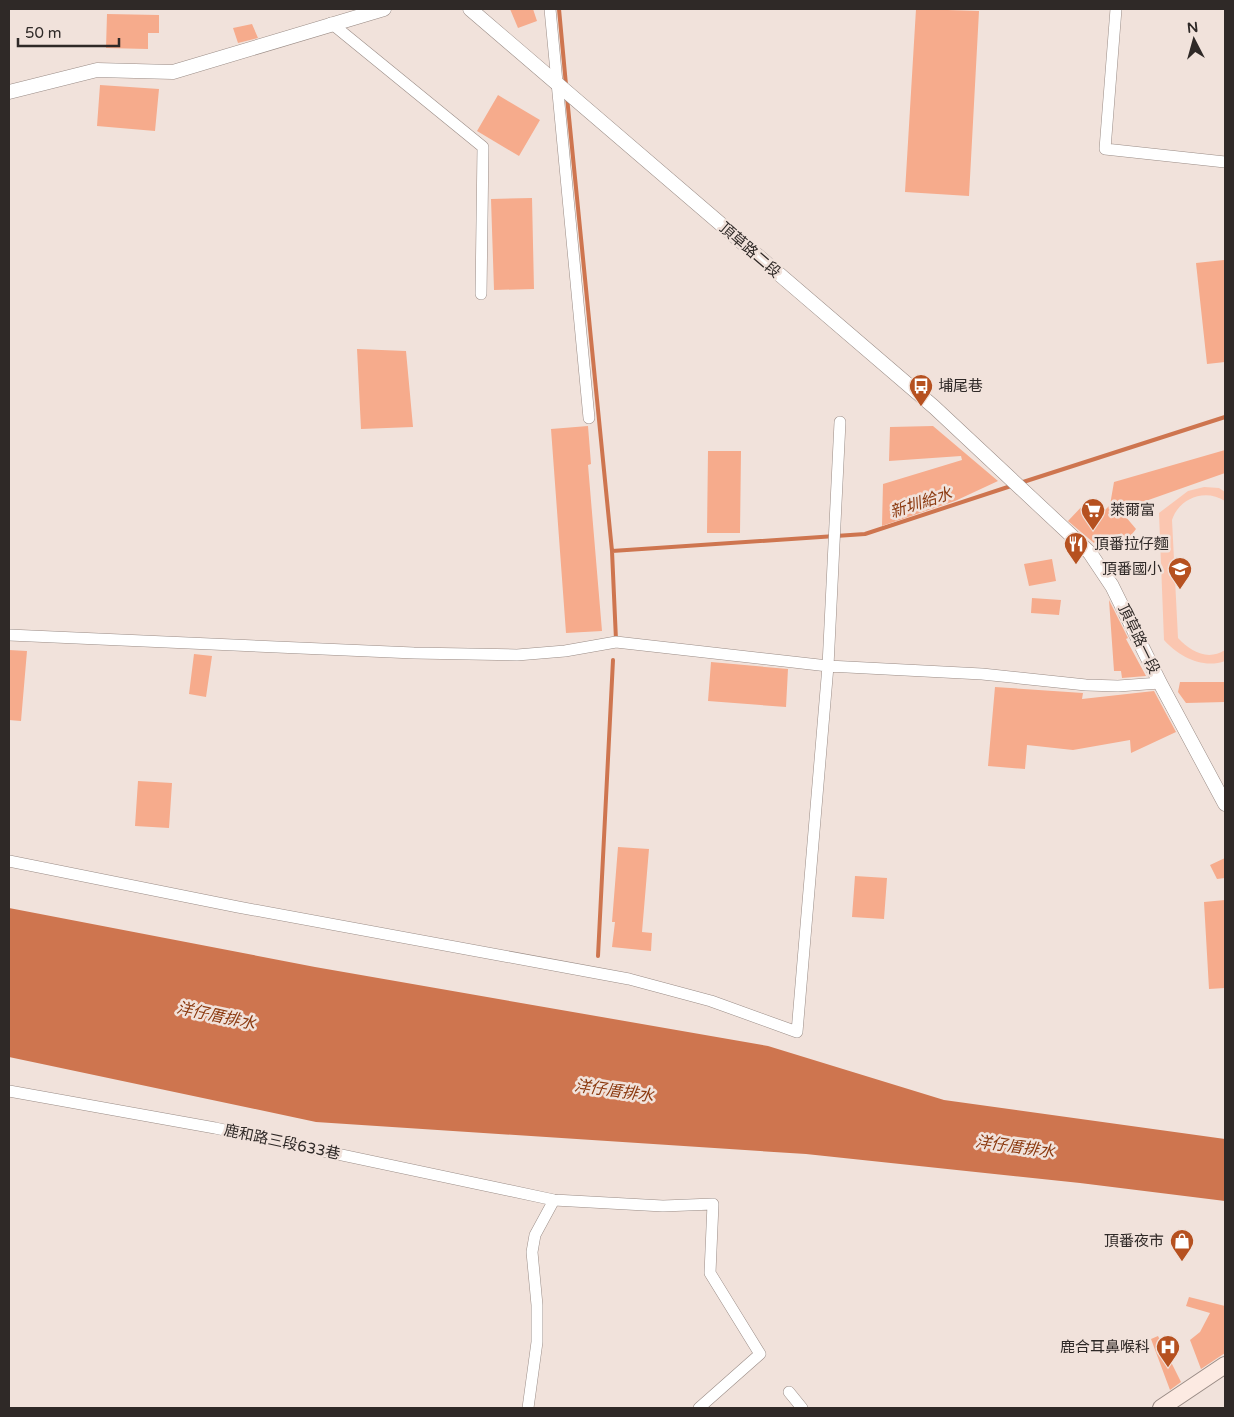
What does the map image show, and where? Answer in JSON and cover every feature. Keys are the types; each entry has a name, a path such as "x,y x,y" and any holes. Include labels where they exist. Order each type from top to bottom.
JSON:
{"main road":[{"path":"1161,1408 1225,1365"}],"street":[{"path":"9,92 97,70 144,73 173,72 206,64 331,23 384,9"},
{"name":"頂草路二段","path":"470,9 934,407 1027,493"},
{"path":"550,9 589,418"},
{"path":"1116,9 1105,149 1225,162"},
{"path":"331,23 483,147 481,294"},
{"path":"9,861 238,907 630,979 711,1001 797,1032 828,666 840,422"},
{"name":"頂草路一段","path":"1027,493 1090,554 1102,570 1225,804"},
{"path":"9,635 517,655 565,651 616,642 828,666 982,674 1086,685 1118,686 1160,683"},
{"name":"鹿和路三段633巷","path":"9,1091 215,1128 554,1200 663,1206 713,1204 710,1273 760,1354 699,1408"},
{"path":"528,1408 537,1342 537,1305 532,1252 534,1235 554,1200"},
{"path":"789,1392 802,1408"}],"shaded area":[{"path":"1204,487 1219,488 1225,492 1225,501 1209,495 1194,497 1180,506 1172,520 1178,638 1194,651 1206,655 1212,655 1225,650 1225,661 1217,663 1192,660 1177,652 1164,640 1159,513 1188,491"}],"water":[{"name":"洋仔厝排水","path":"9,908 315,967 768,1046 944,1100 1225,1139 1225,1201 1080,1183 806,1154 316,1122 9,1057"}],"building":[{"path":"510,9 533,9 537,21 518,28"},
{"path":"916,9 979,11 969,196 905,192"},
{"path":"107,14 159,15 159,33 148,33 148,49 106,48"},
{"path":"252,24 258,38 238,43 233,28"},
{"path":"100,85 159,89 155,131 97,126"},
{"path":"498,95 540,120 519,156 477,131"},
{"path":"532,198 534,289 494,290 491,199"},
{"path":"1224,260 1225,362 1207,364 1196,263"},
{"path":"357,349 406,351 413,427 361,429"},
{"path":"588,426 591,464 588,465 602,631 566,633 551,429"},
{"path":"933,426 998,481 955,501 882,526 883,484 962,460 961,456 889,461 890,427"},
{"path":"1225,450 1225,473 1120,510 1136,529 1122,547 1098,540 1094,543 1068,521 1086,502 1099,516 1110,505 1114,482"},
{"path":"708,451 741,451 740,533 707,533"},
{"path":"1052,559 1056,581 1029,586 1024,564"},
{"path":"1032,598 1061,600 1059,615 1031,613"},
{"path":"1109,600 1128,638 1126,639 1146,676 1122,678 1121,671 1114,671"},
{"path":"9,650 27,651 21,721 9,720"},
{"path":"194,654 212,656 206,697 189,694"},
{"path":"711,662 788,669 786,707 708,701"},
{"path":"1180,682 1225,682 1225,702 1186,703 1178,692"},
{"path":"995,687 1083,693 1082,699 1154,691 1176,732 1131,753 1130,740 1073,750 1027,745 1025,769 988,766"},
{"path":"138,781 172,783 169,828 135,826"},
{"path":"618,847 649,849 642,932 652,933 651,951 612,947"},
{"path":"1225,858 1225,878 1217,879 1210,865"},
{"path":"855,876 887,878 884,919 852,917"},
{"path":"1225,900 1225,988 1209,989 1204,902"},
{"path":"1189,1297 1225,1306 1225,1353 1201,1369 1190,1340 1200,1332 1210,1313 1186,1306"},
{"name":"鹿合耳鼻喉科","path":"1158,1336 1181,1382 1170,1390 1151,1339"}],"waterway":[{"path":"559,9 566,85"},
{"path":"567,97 612,551 616,640"},
{"name":"新圳給水","path":"1020,483 1225,417"},
{"name":"新圳給水","path":"612,551 865,534 1014,485"},
{"path":"598,956 613,660"}],"place":[{"name":"埔尾巷","path":"921,407"},
{"name":"萊爾富","path":"1093,531"},
{"name":"頂番拉仔麵","path":"1076,565"},
{"name":"頂番國小","path":"1180,590"},
{"name":"頂番夜市","path":"1182,1262"},
{"name":"鹿合耳鼻喉科","path":"1168,1368"}]}
